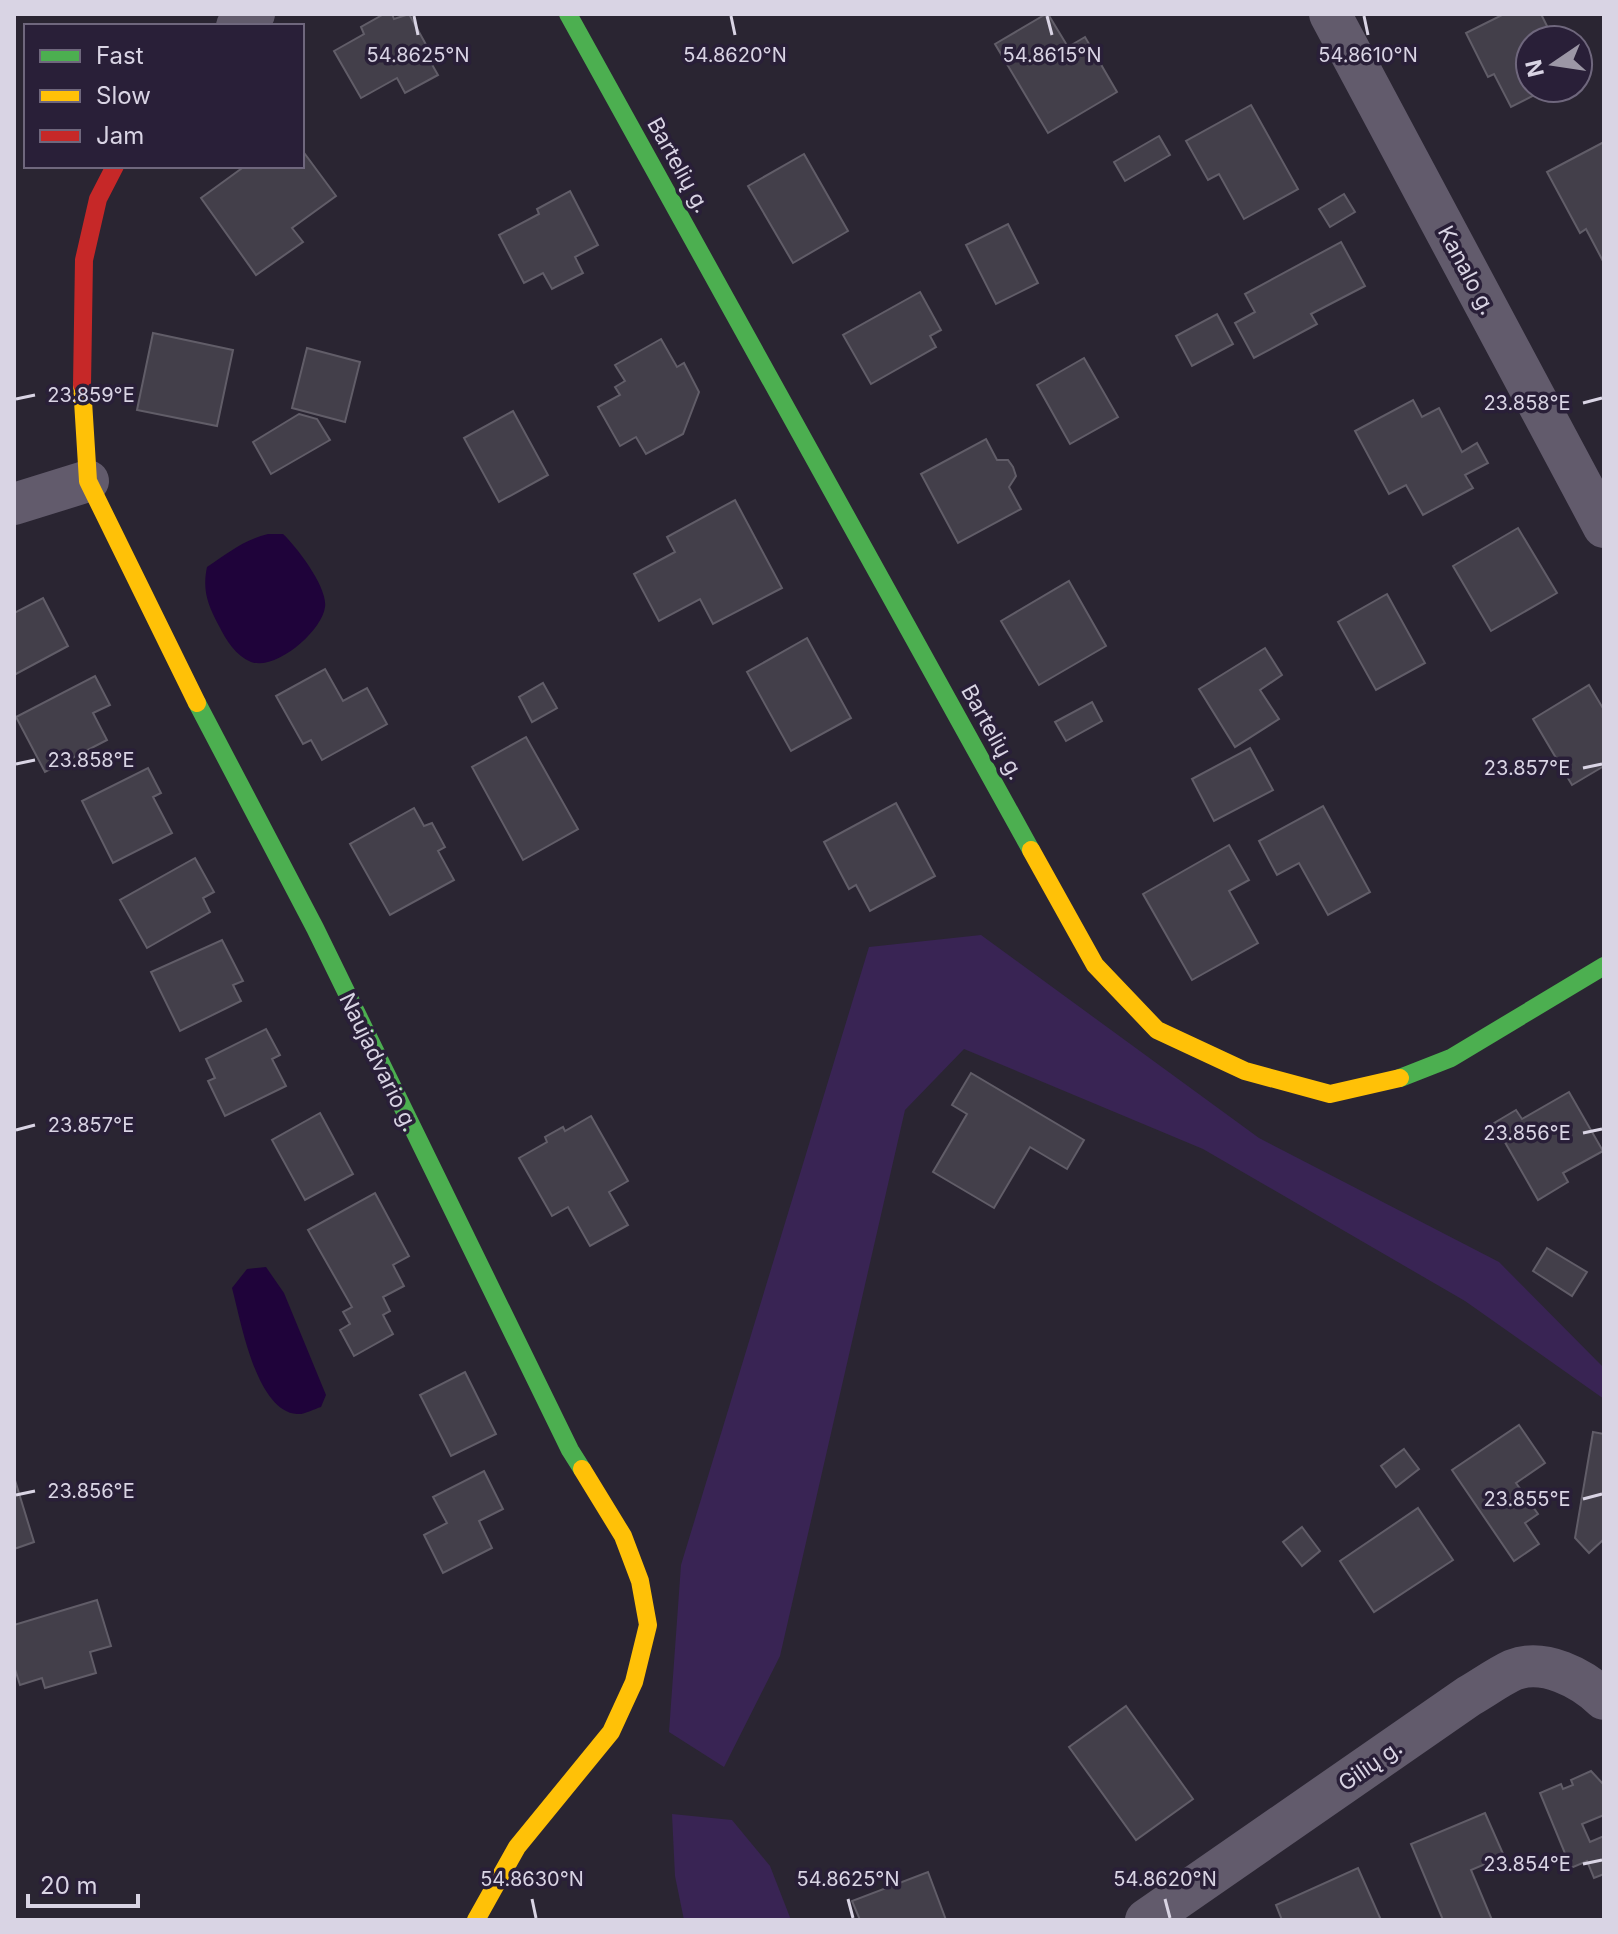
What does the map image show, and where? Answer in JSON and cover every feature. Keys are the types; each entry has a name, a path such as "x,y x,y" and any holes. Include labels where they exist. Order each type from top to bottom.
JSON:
{"street":[{"name":"Bartelių g.","path":"568,14 1095,965 1157,1030 1245,1071 1330,1094 1388,1082 1451,1058 1604,966"},
{"name":"Kanalo g.","path":"1330,14 1604,527"},
{"name":"Naujadvario g.","path":"114,168 98,199 84,260 82,390 88,481 200,710 315,928 570,1450 623,1536 640,1581 648,1625 634,1682 611,1732 517,1847 476,1920"},
{"path":"14,504 88,481"},
{"name":"Gilių g.","path":"1146,1920 1469,1696 1515,1669 1551,1668 1590,1685 1604,1699"}],"shaded area":[{"path":"268,534 283,534 296,548 322,589 325,607 316,627 296,647 273,661 261,663 246,659 228,642 209,604 205,583 207,567 243,543"},
{"path":"981,935 1259,1138 1499,1262 1604,1368 1604,1399 1465,1301 1203,1149 964,1049 905,1110 780,1656 724,1767 669,1732 681,1565 869,947"},
{"path":"266,1267 284,1293 326,1395 321,1407 303,1414 283,1409 271,1398 252,1362 240,1321 232,1288 247,1269"},
{"path":"672,1814 732,1820 770,1866 791,1920 684,1920 675,1876"}],"building":[{"path":"384,14 392,14 394,19 409,14 434,59 430,61 438,75 405,93 397,78 361,98 334,51 364,34 361,27"},
{"path":"1046,14 1068,47 1085,37 1117,92 1048,133 995,44"},
{"path":"1504,14 1541,14 1546,24 1514,24 1514,104 1517,104 1511,107 1494,74 1488,77 1466,33"},
{"path":"1251,105 1298,189 1244,219 1219,174 1208,180 1186,141"},
{"path":"1159,136 1170,155 1125,181 1114,162"},
{"path":"1604,142 1604,263 1586,229 1580,233 1547,172"},
{"path":"304,153 336,196 292,228 303,242 256,275 201,198 242,168 304,168"},
{"path":"804,154 848,231 793,263 748,186"},
{"path":"570,191 598,245 575,257 583,273 552,289 543,273 524,283 499,235 539,214 537,209"},
{"path":"1344,194 1355,212 1330,227 1319,209"},
{"path":"1008,224 1038,283 996,304 966,245"},
{"path":"1341,242 1365,286 1311,314 1317,324 1254,358 1235,323 1255,312 1245,294"},
{"path":"920,292 941,330 930,336 936,347 871,384 843,335"},
{"path":"1217,314 1233,344 1192,366 1176,336"},
{"path":"153,333 233,350 217,426 137,410"},
{"path":"661,339 677,367 684,363 699,392 683,434 646,454 636,437 620,446 598,407 620,395 615,387 625,381 615,365"},
{"path":"307,348 360,362 345,422 292,408"},
{"path":"1084,358 1118,417 1070,444 1037,385"},
{"path":"1413,400 1422,417 1439,408 1462,452 1477,443 1488,463 1465,475 1473,488 1423,515 1406,485 1389,494 1355,431"},
{"path":"513,411 548,475 499,502 464,438"},
{"path":"299,414 317,419 330,440 271,474 253,442"},
{"path":"986,439 997,460 1008,460 1013,467 1016,476 1009,487 1021,509 958,543 921,474"},
{"path":"735,500 782,588 713,624 700,599 659,621 634,574 675,552 667,537"},
{"path":"1518,528 1557,593 1491,631 1453,566"},
{"path":"1069,581 1106,646 1039,685 1001,621"},
{"path":"1387,594 1425,663 1376,690 1338,622"},
{"path":"43,598 68,646 14,675 14,613"},
{"path":"807,638 851,718 791,751 747,672"},
{"path":"1265,648 1282,675 1260,690 1279,719 1235,747 1199,689"},
{"path":"325,669 343,701 367,688 387,724 322,760 311,740 303,744 276,696"},
{"path":"95,676 110,705 93,713 107,740 45,772 16,717"},
{"path":"543,683 557,708 532,722 519,697"},
{"path":"1589,685 1604,710 1604,766 1572,785 1533,719"},
{"path":"1092,702 1102,721 1066,741 1055,722"},
{"path":"526,737 578,829 523,860 472,767"},
{"path":"1250,748 1273,790 1214,821 1192,779"},
{"path":"148,768 161,793 153,797 172,833 113,863 82,801"},
{"path":"896,803 935,876 870,911 856,885 849,889 824,842"},
{"path":"1323,806 1370,892 1328,915 1299,863 1277,875 1259,841"},
{"path":"414,808 424,826 432,823 445,847 438,851 454,880 390,915 350,844"},
{"path":"1229,845 1249,880 1229,891 1258,943 1192,980 1143,894"},
{"path":"195,858 214,892 203,898 210,912 147,948 120,900"},
{"path":"222,940 243,981 233,985 241,1001 180,1031 151,972"},
{"path":"266,1029 280,1055 272,1059 286,1086 225,1116 208,1081 215,1078 206,1059"},
{"path":"971,1073 1084,1140 1067,1169 1030,1147 994,1208 933,1172 967,1114 952,1105"},
{"path":"1569,1092 1603,1151 1563,1173 1568,1182 1538,1200 1494,1123 1516,1110 1522,1119"},
{"path":"320,1113 353,1174 305,1200 272,1140"},
{"path":"591,1116 628,1181 609,1192 628,1225 590,1246 568,1207 552,1216 519,1158 547,1142 545,1137 563,1127 565,1131"},
{"path":"375,1193 409,1256 393,1265 404,1286 383,1297 390,1311 383,1315 393,1334 354,1356 340,1330 350,1324 343,1312 352,1307 308,1230"},
{"path":"1547,1248 1587,1272 1572,1296 1533,1271"},
{"path":"465,1372 496,1434 451,1456 420,1395"},
{"path":"1519,1425 1545,1463 1516,1483 1538,1514 1525,1523 1539,1544 1514,1561 1452,1470"},
{"path":"1593,1432 1604,1434 1604,1539 1589,1553 1575,1538"},
{"path":"1404,1449 1419,1469 1396,1487 1381,1466"},
{"path":"484,1471 503,1509 479,1521 492,1548 443,1573 424,1535 447,1523 433,1497"},
{"path":"14,1477 34,1542 14,1549"},
{"path":"1418,1508 1453,1560 1374,1612 1340,1561"},
{"path":"1302,1527 1320,1551 1302,1566 1283,1542"},
{"path":"97,1600 111,1646 90,1652 96,1673 45,1688 42,1678 20,1685 14,1666 14,1625"},
{"path":"1126,1706 1193,1799 1136,1840 1069,1747"},
{"path":"1591,1771 1604,1785 1604,1815 1582,1824 1590,1842 1604,1836 1604,1874 1594,1878 1587,1861 1571,1868 1540,1793 1561,1784 1563,1789 1573,1785 1571,1780"},
{"path":"1485,1813 1504,1856 1471,1870 1492,1920 1443,1920 1411,1844"},
{"path":"1358,1868 1381,1920 1282,1920 1276,1905"},
{"path":"928,1872 946,1920 860,1920 852,1901"}],"traffic: fast":[{"path":"568,14 1031,850"},
{"path":"197,703 315,928 582,1469"},
{"path":"1400,1078 1451,1058 1604,966"}],"traffic: slow":[{"path":"82,385 88,481 197,703"},
{"path":"1031,850 1095,965 1157,1030 1245,1071 1330,1094 1400,1078"},
{"path":"476,1920 517,1847 611,1732 634,1682 648,1625 640,1581 623,1536 582,1469"}],"traffic: jam":[{"path":"82,385 84,260 98,199 114,168"}]}
